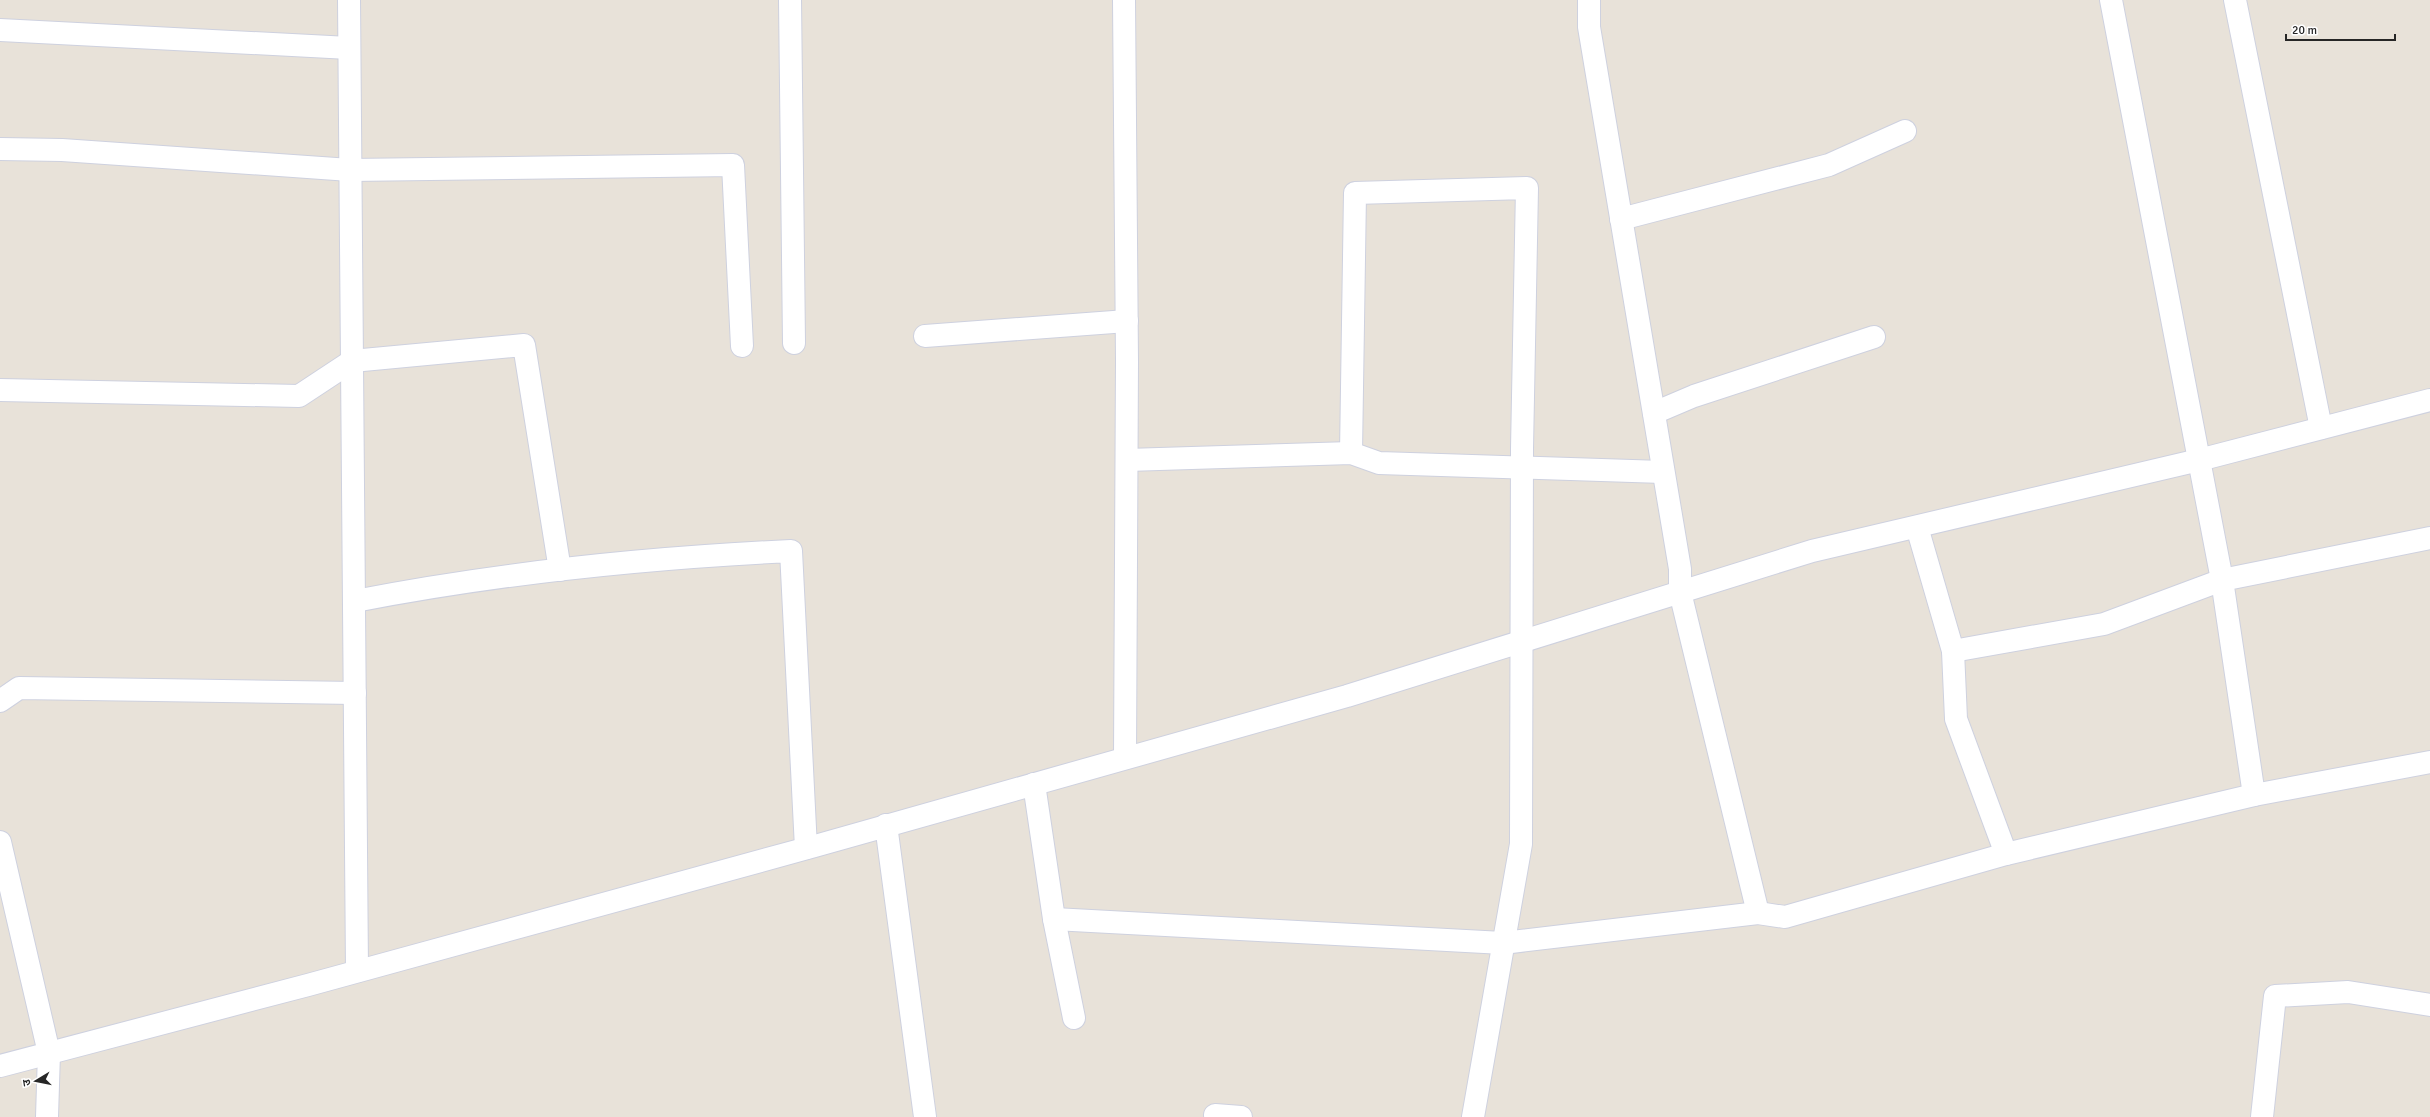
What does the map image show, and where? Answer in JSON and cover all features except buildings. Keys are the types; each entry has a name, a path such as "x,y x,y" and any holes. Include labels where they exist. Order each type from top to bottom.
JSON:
{"street":[{"path":"349,0 357,972"},
{"path":"790,0 794,343"},
{"path":"1124,0 1127,321 1126,758"},
{"path":"1589,0 1589,28 1680,569 1680,592 1758,913"},
{"path":"2111,0 2222,580 2254,796"},
{"path":"2235,0 2321,428"},
{"path":"0,30 350,48"},
{"path":"1621,220 1829,165 1905,131"},
{"path":"0,149 62,150 350,170 733,165 742,346"},
{"path":"1351,453 1355,193 1527,188 1521,642 1521,844 1472,1117"},
{"path":"925,336 1127,321"},
{"path":"1654,412 1694,396 1874,337"},
{"path":"0,390 299,396 352,361 524,345 560,570"},
{"path":"0,1066 357,972 1347,696 1812,551 2199,460 2430,400"},
{"path":"1127,460 1351,453 1379,463 1663,472"},
{"path":"1917,527 1953,651 1956,719 2006,854"},
{"path":"1953,651 2104,624 2222,580 2430,538"},
{"path":"355,601 410,591 560,570 678,556 791,551 806,848"},
{"path":"0,702 19,688 355,693"},
{"path":"1054,919 1503,943 1758,913 1785,917 2006,854 2254,796 2430,762"},
{"path":"1034,784 1054,919 1074,1018"},
{"path":"886,825 925,1117"},
{"path":"0,842 49,1053 47,1117"},
{"path":"2262,1117 2275,996 2348,992 2430,1005"},
{"path":"1215,1115 1241,1117"}]}
